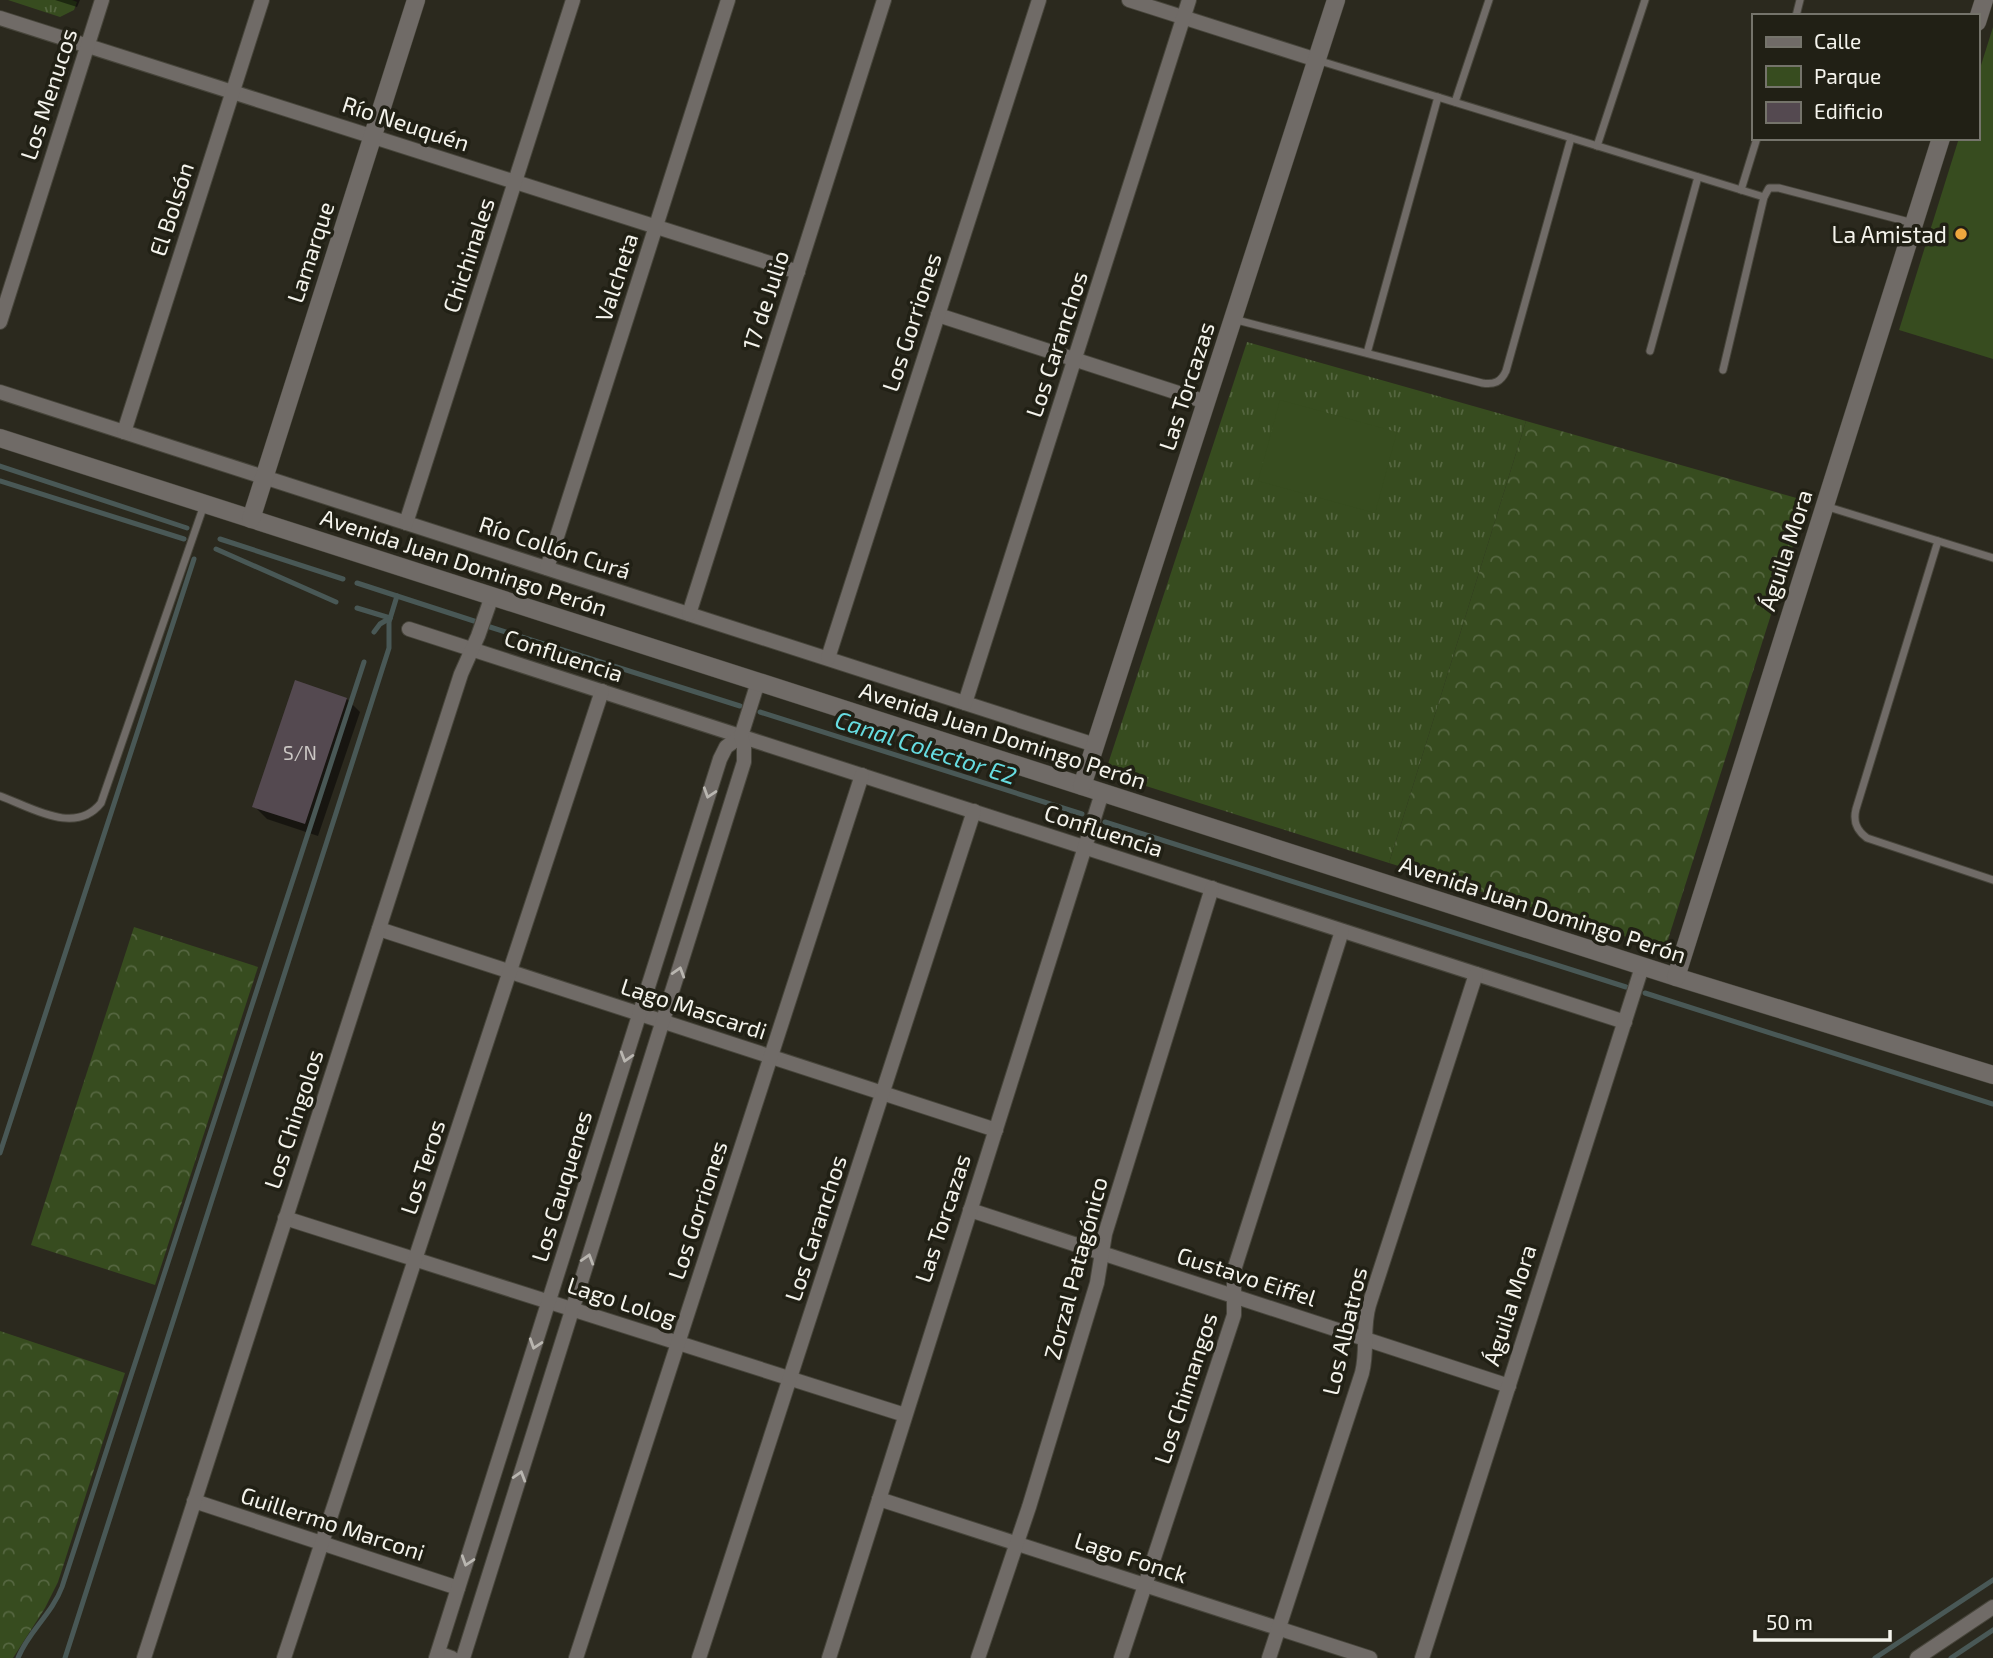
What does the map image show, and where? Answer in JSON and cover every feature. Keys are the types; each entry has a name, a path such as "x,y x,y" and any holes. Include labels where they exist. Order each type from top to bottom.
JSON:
{"street":[{"name":"Los Menucos","path":"0,322 102,0"},
{"name":"El Bolsón","path":"124,432 262,0"},
{"name":"Lamarque","path":"251,519 416,0"},
{"name":"Chichinales","path":"406,523 573,0"},
{"name":"Valcheta","path":"547,568 728,0"},
{"name":"17 de Julio","path":"689,614 884,0"},
{"name":"Los Gorriones","path":"828,658 1039,0"},
{"path":"1129,0 1317,60"},
{"name":"Los Caranchos","path":"965,703 1189,0"},
{"name":"Las Torcazas","path":"1082,786 1336,0"},
{"name":"Río Neuquén","path":"0,18 797,272"},
{"name":"Águila Mora","path":"1676,977 1940,140"},
{"path":"937,315 1206,402"},
{"name":"Río Collón Curá","path":"0,392 1096,744"},
{"name":"Avenida Juan Domingo Perón","path":"0,438 1642,967 1993,1075"},
{"name":"Los Chingolos","path":"144,1658 461,674 492,596"},
{"name":"Confluencia","path":"409,629 1625,1022"},
{"name":"Los Cauquenes","path":"463,1658 744,762 741,736 758,682"},
{"name":"Los Teros","path":"284,1658 602,691"},
{"name":"Los Cauquenes","path":"442,1656 458,1588 720,759 726,747 741,736"},
{"name":"Los Gorriones","path":"576,1658 862,775"},
{"name":"Las Torcazas","path":"829,1658 1102,793"},
{"name":"Los Caranchos","path":"699,1658 974,811"},
{"name":"Zorzal Patagónico","path":"978,1658 1017,1544 1097,1283 1105,1234 1212,888"},
{"name":"Lago Mascardi","path":"379,929 996,1130"},
{"name":"Los Chimangos","path":"1121,1658 1234,1315 1234,1270 1342,931"},
{"name":"Águila Mora","path":"1422,1658 1642,967"},
{"name":"Los Albatros","path":"1269,1658 1362,1373 1366,1353 1365,1322 1369,1305 1476,974"},
{"name":"Gustavo Eiffel","path":"970,1210 1509,1386"},
{"name":"Lago Lolog","path":"285,1218 905,1415"},
{"name":"Lago Fonck","path":"879,1499 1370,1658"},
{"name":"Guillermo Marconi","path":"194,1502 458,1588"},
{"path":"1917,1658 1993,1608"}],"lane":[{"path":"1455,102 1489,0"},
{"path":"1597,146 1645,0"},
{"path":"1317,60 1764,197"},
{"path":"1367,353 1437,97"},
{"path":"1233,319 1487,384 1501,380 1506,371 1571,138"},
{"path":"1741,190 1756,140"},
{"path":"1650,351 1698,177"},
{"path":"1723,370 1764,197 1769,188 1779,187 1914,223"},
{"path":"0,796 67,819 85,816 101,803 204,504"},
{"path":"1825,506 1993,558"},
{"path":"1938,541 1854,822 1861,834 1867,838 1993,880"}],"green space":[{"path":"8,0 77,2 74,10 60,17"},
{"name":"La Amistad","path":"1993,27 1993,359 1899,330 1958,140 1979,140 1979,72"},
{"path":"1247,342 1526,421 1389,863 1105,773"},
{"path":"1280,400 1397,432 1375,513 1258,481"},
{"path":"1526,421 1807,501 1665,949 1389,863"},
{"path":"134,927 258,967 155,1285 31,1245"},
{"path":"0,1331 125,1373 58,1582 13,1658 0,1658"}],"building":[{"path":"295,680 347,698 305,824 252,807"}],"waterway":[{"name":"Canal Colector E2","path":"0,466 187,528"},
{"path":"0,481 184,539"},
{"name":"Canal Colector E2","path":"220,539 343,579"},
{"path":"216,549 336,602"},
{"path":"0,1153 194,559"},
{"name":"Canal Colector E2","path":"357,583 474,621"},
{"path":"65,1658 389,648 389,622 397,596"},
{"path":"357,608 390,618"},
{"path":"374,632 390,618"},
{"name":"Canal Colector E2","path":"490,627 740,706"},
{"path":"18,1658 62,1587 364,662"},
{"name":"Canal Colector E2","path":"760,712 1082,814"},
{"path":"1105,822 1626,987"},
{"path":"1645,993 1993,1104"},
{"path":"1875,1658 1993,1580"},
{"path":"1951,1658 1993,1630"}],"place":[{"name":"La Amistad","path":"1961,234"}]}
